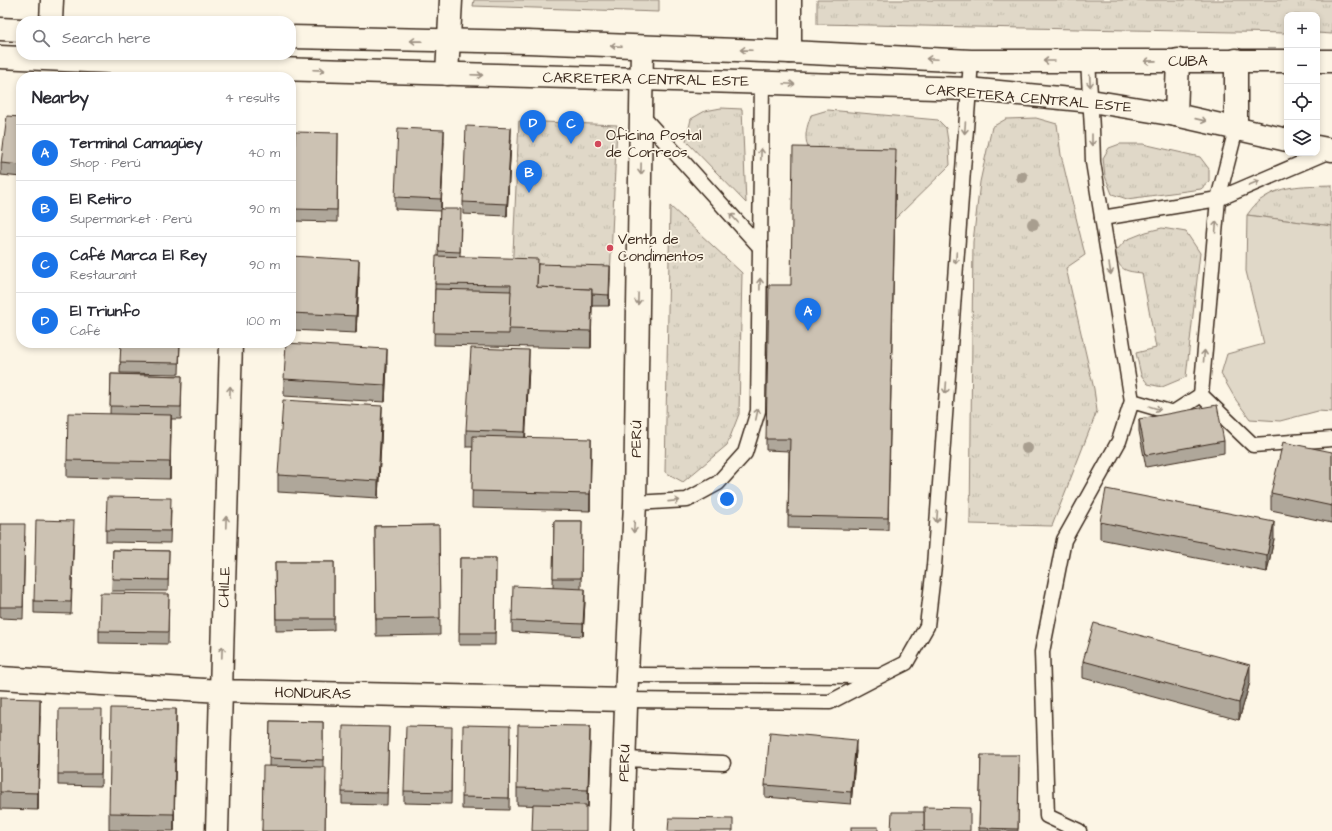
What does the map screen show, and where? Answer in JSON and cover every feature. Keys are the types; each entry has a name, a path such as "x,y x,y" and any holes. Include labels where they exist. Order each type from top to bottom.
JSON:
{"main road":[{"path":"51,16 52,0"},
{"path":"447,74 450,41 451,0"},
{"path":"790,0 790,52"},
{"path":"0,29 16,30"},
{"name":"CARRETERA CENTRAL ESTE","path":"296,38 528,42 790,52 971,61 1088,61"},
{"name":"PERÚ","path":"622,831 635,503 642,47"},
{"name":"CARRETERA CENTRAL ESTE","path":"0,57 16,57"},
{"name":"CARRETERA CENTRAL ESTE","path":"107,60 239,67 968,89 1091,101 1176,114 1284,139"},
{"path":"1176,114 1178,60"},
{"path":"1236,60 1236,129"},
{"name":"CUBA","path":"1088,61 1284,61"},
{"path":"1320,61 1332,61"},
{"path":"1320,148 1332,150"},
{"name":"CHILE","path":"217,831 231,348"},
{"name":"HONDURAS","path":"0,678 221,691 627,700"}],"lane":[{"path":"627,700 830,702 906,663 927,626 934,566 971,61"},
{"path":"1079,831 1047,816 1042,652 1064,540 1119,441 1132,401 1093,162 1088,61"},
{"path":"635,503 687,500 718,483 745,453 758,411 762,82"},
{"path":"642,116 760,247"},
{"path":"1200,395 1218,198 1236,129"},
{"path":"1102,218 1218,198 1332,150"},
{"path":"1132,401 1173,413 1200,395"},
{"path":"1200,395 1253,445 1332,439"},
{"path":"627,675 880,676"},
{"path":"624,759 722,763"}],"green space":[{"path":"474,0 659,0 659,12 473,6"},
{"path":"817,0 1332,0 1332,34 1320,33 1320,12 1284,12 1284,33 817,24"},
{"path":"721,108 742,109 746,203 686,141 691,119 705,111"},
{"path":"828,110 938,120 946,128 950,165 894,220 813,160 806,138 811,115"},
{"path":"1036,118 1057,124 1061,155 1085,255 1066,268 1094,389 1097,411 1052,526 970,524 973,242 980,182 992,127 1006,119"},
{"path":"519,121 617,125 610,278 512,275"},
{"path":"1120,144 1143,144 1200,157 1209,169 1209,182 1201,189 1127,199 1112,194 1105,176 1103,158 1109,148"},
{"path":"1332,185 1332,226 1247,215 1260,200 1278,191 1287,188 1304,186"},
{"path":"670,206 742,273 739,414 727,445 683,482 665,472"},
{"path":"1247,215 1332,226 1332,412 1318,411 1280,421 1250,419 1236,400 1221,374 1227,354 1264,344 1246,271"},
{"path":"1162,228 1186,232 1200,253 1186,377 1162,387 1148,384 1141,375 1136,353 1156,348 1142,273 1131,272 1124,269 1119,263 1115,252 1126,240 1146,232"}],"building":[{"path":"7,116 16,117 16,164 1,163"},
{"path":"466,126 511,128 507,204 463,202"},
{"path":"398,128 444,130 441,199 395,197"},
{"path":"296,132 338,133 337,210 296,209"},
{"path":"793,147 896,149 888,518 788,516 790,439 766,439 769,285 791,285"},
{"path":"440,209 461,209 460,252 438,251"},
{"path":"296,256 359,260 356,316 296,313"},
{"path":"436,256 538,259 537,287 592,289 591,331 509,329 511,285 435,284"},
{"path":"538,264 610,266 609,295 592,294 592,289 537,287"},
{"path":"435,289 511,291 509,334 434,333"},
{"path":"296,344 387,349 385,385 284,379 286,348 296,348"},
{"path":"121,348 180,348 179,363 120,362"},
{"path":"471,348 529,350 525,432 466,430"},
{"path":"111,374 182,376 181,407 110,406"},
{"path":"283,400 382,406 378,481 278,475"},
{"path":"1217,405 1224,441 1146,455 1139,419"},
{"path":"68,413 171,415 170,462 67,460"},
{"path":"473,436 591,439 590,494 472,491"},
{"path":"1283,442 1332,452 1332,506 1271,493"},
{"path":"1106,489 1274,522 1267,555 1100,522"},
{"path":"107,497 171,498 170,531 106,530"},
{"path":"36,520 74,521 71,602 34,601"},
{"path":"554,521 582,521 581,578 553,578"},
{"path":"0,524 25,524 23,607 0,607"},
{"path":"439,525 440,618 376,619 375,526"},
{"path":"113,550 169,551 168,580 112,579"},
{"path":"460,558 496,558 495,633 459,633"},
{"path":"275,562 334,562 334,619 276,619"},
{"path":"513,586 585,589 583,624 512,621"},
{"path":"100,593 169,594 168,632 99,631"},
{"path":"1094,623 1250,665 1239,703 1083,661"},
{"path":"0,698 40,699 38,793 0,792"},
{"path":"111,708 176,709 174,814 109,813"},
{"path":"59,709 102,709 101,774 58,774"},
{"path":"270,721 323,722 323,760 269,758"},
{"path":"463,725 510,726 509,798 462,797"},
{"path":"518,725 590,726 588,790 517,788"},
{"path":"343,726 389,727 387,793 342,792"},
{"path":"406,726 452,727 451,792 404,791"},
{"path":"770,732 856,740 851,792 765,785"},
{"path":"981,755 1019,755 1018,829 979,828"},
{"path":"263,766 326,767 325,831 262,831"},
{"path":"533,804 586,805 586,831 532,831"},
{"path":"924,807 970,808 970,831 924,831"},
{"path":"892,812 924,812 924,831 891,831"},
{"path":"669,818 733,819 733,831 668,831"},
{"path":"851,827 878,827 878,831 851,831"}],"place":[{"name":"El Triunfo","path":"533,143"},
{"name":"Café Marca El Rey","path":"571,144"},
{"name":"Oficina Postal de Correos","path":"598,144"},
{"name":"El Retiro","path":"529,193"},
{"name":"Venta de Condimentos","path":"610,248"},
{"name":"Terminal Camagüey","path":"808,331"}]}
